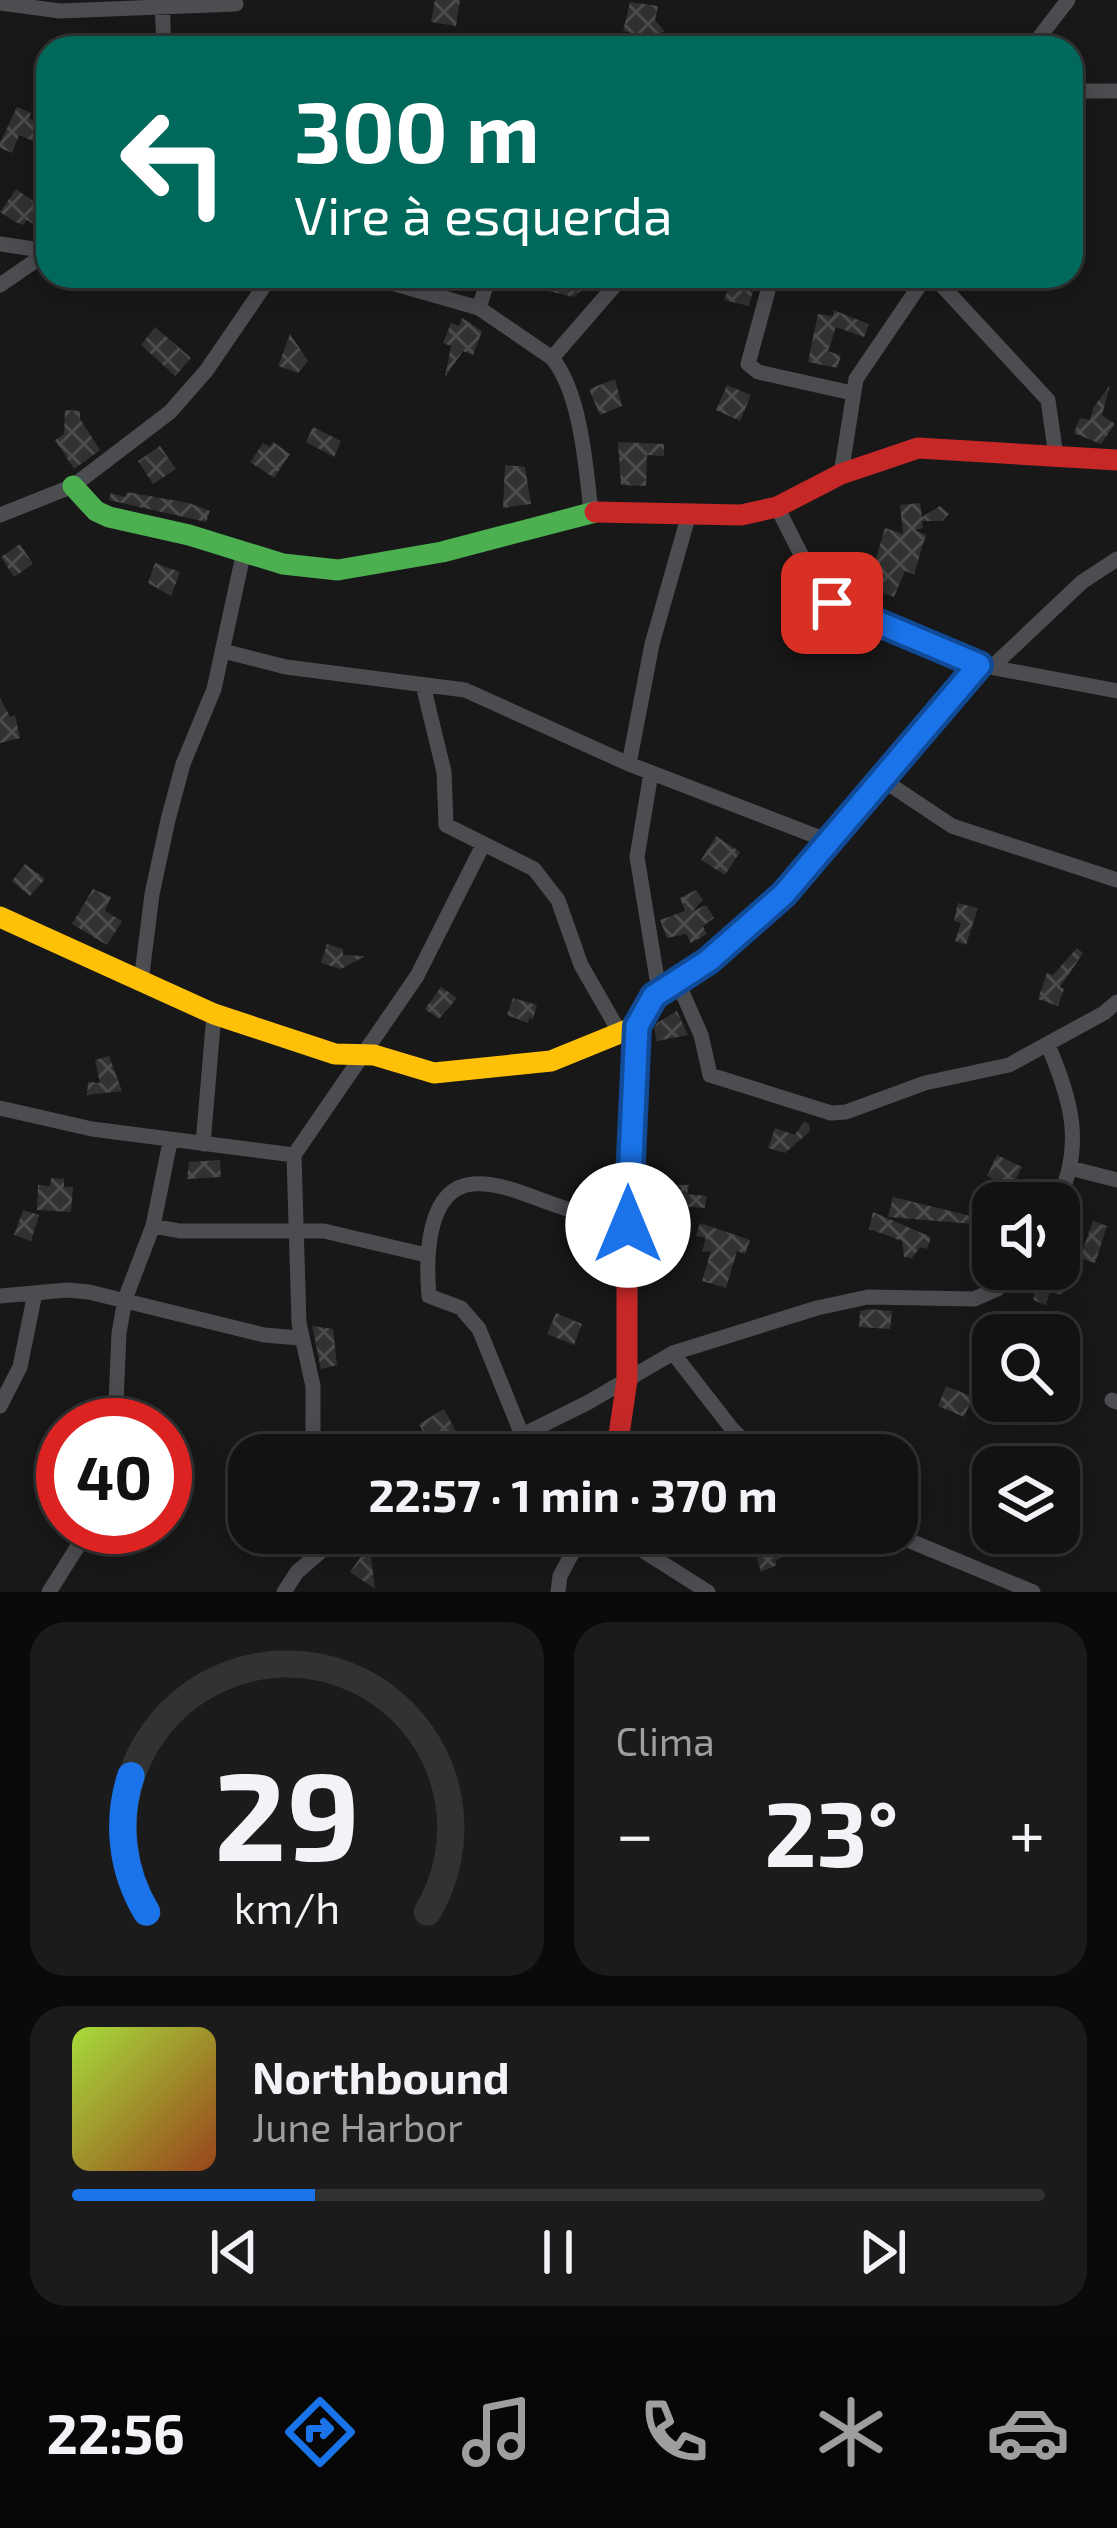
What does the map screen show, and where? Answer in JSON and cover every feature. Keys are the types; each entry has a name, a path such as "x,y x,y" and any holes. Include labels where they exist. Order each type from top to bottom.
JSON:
{"street":[{"path":"1040,36 1068,0"},
{"path":"0,2 60,11 162,3 236,4"},
{"path":"162,3 163,36"},
{"path":"1083,91 1117,91"},
{"path":"0,244 36,250"},
{"path":"0,285 36,260"},
{"path":"0,515 73,486 170,412 206,371 263,288"},
{"path":"409,288 479,308 552,358 569,391 591,512"},
{"path":"479,308 485,288"},
{"path":"552,358 613,288"},
{"path":"769,288 748,364 752,369 852,393"},
{"path":"841,474 852,393 862,365 920,288"},
{"path":"941,288 1048,400 1056,456"},
{"path":"73,486 96,512 109,517 307,569 338,570 442,552 591,512 741,515 777,507 841,474 930,446 1117,460"},
{"path":"777,507 819,590 832,603 986,666 1117,691"},
{"path":"629,764 652,644 689,514"},
{"path":"141,982 152,894 177,784 214,689 244,551"},
{"path":"0,916 214,1014 335,1054 362,1054 434,1072 551,1061 628,1029 669,987 762,916 986,666 1082,582 1117,559"},
{"path":"224,651 286,667 478,694 629,764 831,842"},
{"path":"424,685 444,772 446,825 533,869 558,900 581,965 628,1029 627,1379 619,1434"},
{"path":"651,772 637,857 669,987 701,1035 710,1076 831,1113 846,1112 926,1083 1009,1065 1117,1002"},
{"path":"883,780 952,826 1117,880"},
{"path":"313,1434 313,1386 300,1339 294,1155 417,976 483,844"},
{"path":"203,1144 214,1014"},
{"path":"1048,1045 1072,1108 1070,1168 1065,1182"},
{"path":"0,1108 92,1130 294,1155"},
{"path":"116,1398 118,1334 125,1299 153,1226 170,1142"},
{"path":"1070,1168 1117,1180"},
{"path":"522,1434 479,1329 460,1308 429,1296 425,1255 445,1200 471,1184 501,1187 628,1225"},
{"path":"153,1226 180,1231 323,1231 425,1255"},
{"path":"0,1296 67,1290 300,1339"},
{"path":"524,1434 673,1353 817,1308 868,1297 974,1299 995,1290"},
{"path":"0,1406 20,1367 35,1293"},
{"path":"673,1353 736,1434"},
{"path":"918,1544 1033,1592"},
{"path":"49,1592 73,1554"},
{"path":"284,1592 318,1554"},
{"path":"558,1592 572,1554"},
{"path":"648,1554 708,1592"}],"building":[{"path":"435,0 460,0 456,26 431,22"},
{"path":"630,2 658,6 655,20 664,31 644,36 623,31"},
{"path":"17,107 31,113 36,142 19,135 12,153 0,148"},
{"path":"16,189 36,203 33,224 27,220 23,225 0,212"},
{"path":"580,288 582,290 574,297 544,290"},
{"path":"729,288 754,288 749,306 724,300"},
{"path":"833,310 869,324 864,337 836,327 828,351 841,356 837,368 808,362 818,314 833,316"},
{"path":"462,318 482,331 473,355 463,351 445,377 451,346 443,343 451,323 459,326"},
{"path":"155,327 191,358 175,376 141,345"},
{"path":"290,334 308,361 298,373 278,366"},
{"path":"615,379 622,406 600,415 589,389"},
{"path":"727,385 751,395 740,421 716,410"},
{"path":"1110,385 1102,415 1115,424 1101,444 1074,433 1080,418 1090,420"},
{"path":"65,410 80,411 80,419 100,450 74,469 55,440 64,434"},
{"path":"313,427 341,441 334,457 306,442"},
{"path":"273,442 290,454 274,478 250,462 263,443 270,447"},
{"path":"618,442 664,444 664,456 647,455 646,486 621,485"},
{"path":"160,446 176,469 153,484 138,461"},
{"path":"505,465 525,467 531,504 503,508"},
{"path":"127,492 210,511 206,522 109,500 111,493 125,497"},
{"path":"920,503 922,517 940,506 949,514 942,521 922,521 923,528 915,530 926,535 914,574 905,571 894,597 867,588 885,528 903,534 900,505"},
{"path":"20,544 33,564 14,577 1,557"},
{"path":"155,563 180,572 171,596 148,583"},
{"path":"0,697 10,717 15,715 20,738 0,743"},
{"path":"716,836 740,852 725,875 701,860"},
{"path":"25,864 45,879 30,896 12,881"},
{"path":"93,889 111,897 105,911 122,921 107,945 72,924"},
{"path":"696,890 703,900 692,912 706,905 714,918 703,926 707,934 691,943 686,934 667,938 660,920 685,911 680,898"},
{"path":"958,903 978,908 966,945 955,941 961,923 954,921"},
{"path":"327,944 343,949 343,955 365,956 341,969 321,963"},
{"path":"1077,948 1083,953 1060,987 1064,989 1058,1006 1038,999 1047,973 1053,975"},
{"path":"441,987 457,998 439,1019 425,1009"},
{"path":"513,998 537,1005 528,1023 507,1015"},
{"path":"677,1011 688,1035 657,1041 657,1023"},
{"path":"109,1056 122,1091 87,1095 88,1082 100,1083 95,1060"},
{"path":"804,1121 810,1131 785,1153 768,1148 775,1128 795,1135"},
{"path":"997,1155 1022,1167 1014,1182 987,1176"},
{"path":"220,1160 221,1177 187,1179 189,1162"},
{"path":"51,1178 64,1179 64,1187 73,1187 71,1212 37,1210 38,1185 50,1186"},
{"path":"657,1185 689,1185 687,1194 707,1196 705,1208 665,1205 665,1200 657,1200"},
{"path":"893,1197 972,1216 972,1224 888,1217"},
{"path":"23,1210 39,1215 31,1241 14,1235"},
{"path":"873,1212 931,1237 927,1249 920,1247 912,1258 904,1257 902,1241 869,1229"},
{"path":"1093,1221 1107,1226 1095,1263 1080,1258"},
{"path":"700,1223 750,1240 745,1254 737,1251 726,1288 702,1281 711,1251 702,1252 706,1238 696,1236"},
{"path":"590,1232 612,1240 604,1265 581,1257"},
{"path":"1037,1290 1064,1290 1062,1295 1050,1292 1046,1305 1033,1300"},
{"path":"860,1311 892,1311 890,1329 859,1327"},
{"path":"556,1313 582,1324 574,1345 547,1334"},
{"path":"312,1326 333,1329 337,1365 321,1369"},
{"path":"946,1386 972,1397 964,1417 938,1406"},
{"path":"444,1409 457,1434 424,1434 419,1424"},
{"path":"363,1554 370,1554 375,1589 350,1572"},
{"path":"756,1554 785,1555 775,1561 777,1565 761,1572"}],"traffic: fast":[{"path":"73,486 96,511 109,517 283,564 338,570 442,552 595,512"}],"traffic: slow":[{"path":"806,869 979,665"},
{"path":"0,917 214,1014 335,1054 374,1055 434,1073 551,1061 637,1026"}],"traffic: jam":[{"path":"595,512 741,515 777,507 841,474 918,448 1117,460"},
{"path":"619,1434 627,1380 627,1180 637,1026 659,991 708,961 806,869"}],"route":[{"path":"628,1225 637,1026 654,996 708,961 784,894 979,665 832,603"}]}
